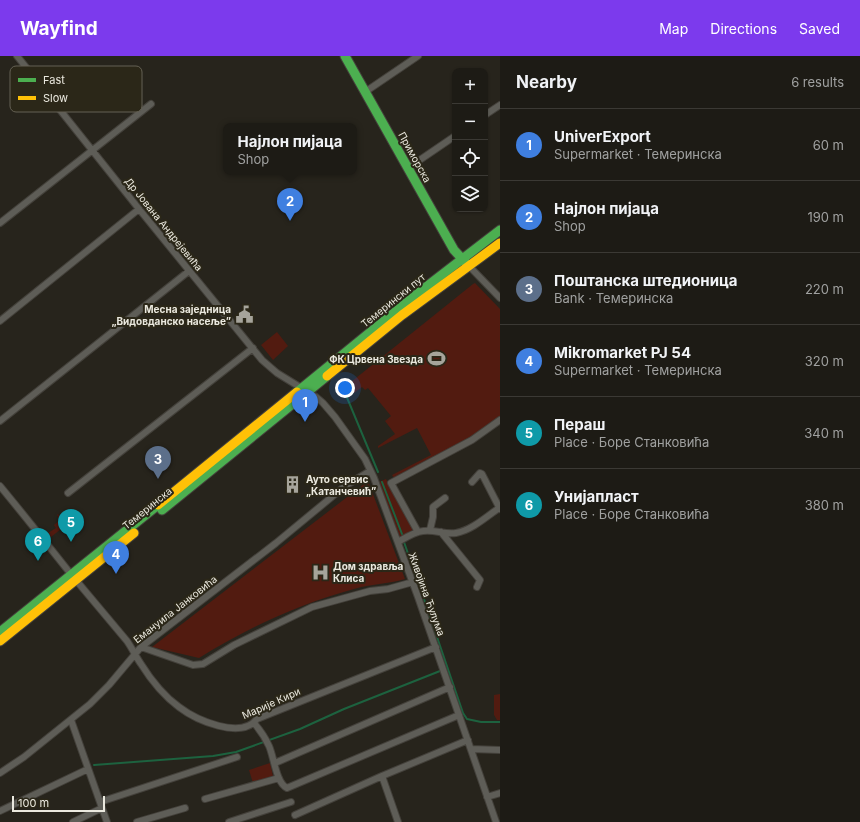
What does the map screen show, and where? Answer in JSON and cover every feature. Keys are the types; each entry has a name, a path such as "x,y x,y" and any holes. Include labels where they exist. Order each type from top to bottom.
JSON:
{"main road":[{"name":"Приморска","path":"345,56 454,250 465,262"},
{"name":"Темерински пут","path":"305,390 465,262 500,230"},
{"name":"Темерински пут","path":"465,262 500,243"},
{"name":"Темеринска","path":"0,641 73,576 134,525 305,390"},
{"name":"Темеринска","path":"0,632 73,576"}],"street":[{"name":"Др Јована Андрејевића","path":"17,56 25,66"},
{"path":"365,92 418,56"},
{"path":"142,111 151,104"},
{"path":"488,113 500,105"},
{"name":"Др Јована Андрејевића","path":"62,112 262,360 305,390"},
{"path":"0,223 141,112"},
{"path":"408,168 452,138"},
{"path":"0,321 139,209"},
{"path":"465,262 500,298"},
{"path":"0,421 189,271"},
{"path":"68,493 253,348"},
{"name":"Живојина Ћулума","path":"305,390 316,397 329,409 362,455 370,471 413,582 496,822"},
{"path":"418,532 391,483 472,440 500,420"},
{"name":"Емануила Јанковића","path":"0,773 24,757 90,704 141,647 276,542 343,487 370,471"},
{"path":"398,542 418,532 430,530 451,534 467,530 499,509 482,474 480,473 472,482"},
{"name":"Марије Кири","path":"0,486 128,642 148,674 161,690 170,700 187,712 212,724 224,727 249,726 257,719 436,647"},
{"path":"430,530 433,517 433,507 445,498"},
{"path":"441,532 480,580 477,587"},
{"path":"141,647 193,665 199,665 234,645 312,607 370,591 388,590 413,582"},
{"path":"275,763 450,687"},
{"path":"254,723 265,737 270,747 280,782 285,788 291,787 459,715"},
{"path":"71,720 107,822"},
{"path":"295,814 468,740"},
{"path":"471,748 500,750"},
{"path":"73,822 101,805 237,757"},
{"path":"0,811 88,769"},
{"path":"382,776 398,822"},
{"path":"205,799 279,778"},
{"path":"487,796 500,793"},
{"path":"229,822 290,802"},
{"path":"137,822 185,808"}],"shaded area":[{"path":"475,283 500,309 500,416 469,438 394,478 392,475 431,455 417,428 378,448 378,446 395,434 385,421 391,416 368,388 365,390 362,387 354,393 351,382"},
{"path":"277,332 288,346 273,360 261,345"},
{"path":"386,479 412,528 412,531 400,538 379,482"},
{"path":"368,481 405,579 354,589 313,602 255,627 199,658 152,647"},
{"path":"58,514 66,525 51,537 48,533 56,528 54,525 60,520 57,515"},
{"path":"500,694 500,720 497,720 494,715 494,695"},
{"path":"270,763 273,776 253,783 249,770"}],"waterway":[{"path":"343,388 378,472"},
{"path":"382,482 402,534"},
{"path":"404,542 422,594"},
{"path":"424,599 463,713 467,719 481,722 500,722"},
{"path":"94,765 213,756 236,752 300,729 344,709 440,671"}],"traffic: fast":[{"path":"345,56 454,250 466,263"},
{"path":"297,392 422,290 500,230"},
{"path":"162,510 327,376"},
{"path":"0,632 158,505"}],"traffic: slow":[{"path":"327,376 402,315 500,243"},
{"path":"158,505 297,392"},
{"path":"0,641 134,533"}],"place":[{"name":"Најлон пијаца","path":"290,221"},
{"name":"Месна заједница „Видовданско насеље”","path":"244,315"},
{"name":"ФК Црвена Звезда","path":"436,359"},
{"name":"UniverExport","path":"305,422"},
{"name":"Поштанска штедионица","path":"158,479"},
{"name":"Ауто сервис „Катанчевић”","path":"293,485"},
{"name":"Пераш","path":"71,542"},
{"name":"Унијапласт","path":"38,561"},
{"name":"Дом здравља Клиса","path":"320,572"},
{"name":"Mikromarket PJ 54","path":"116,574"}]}
